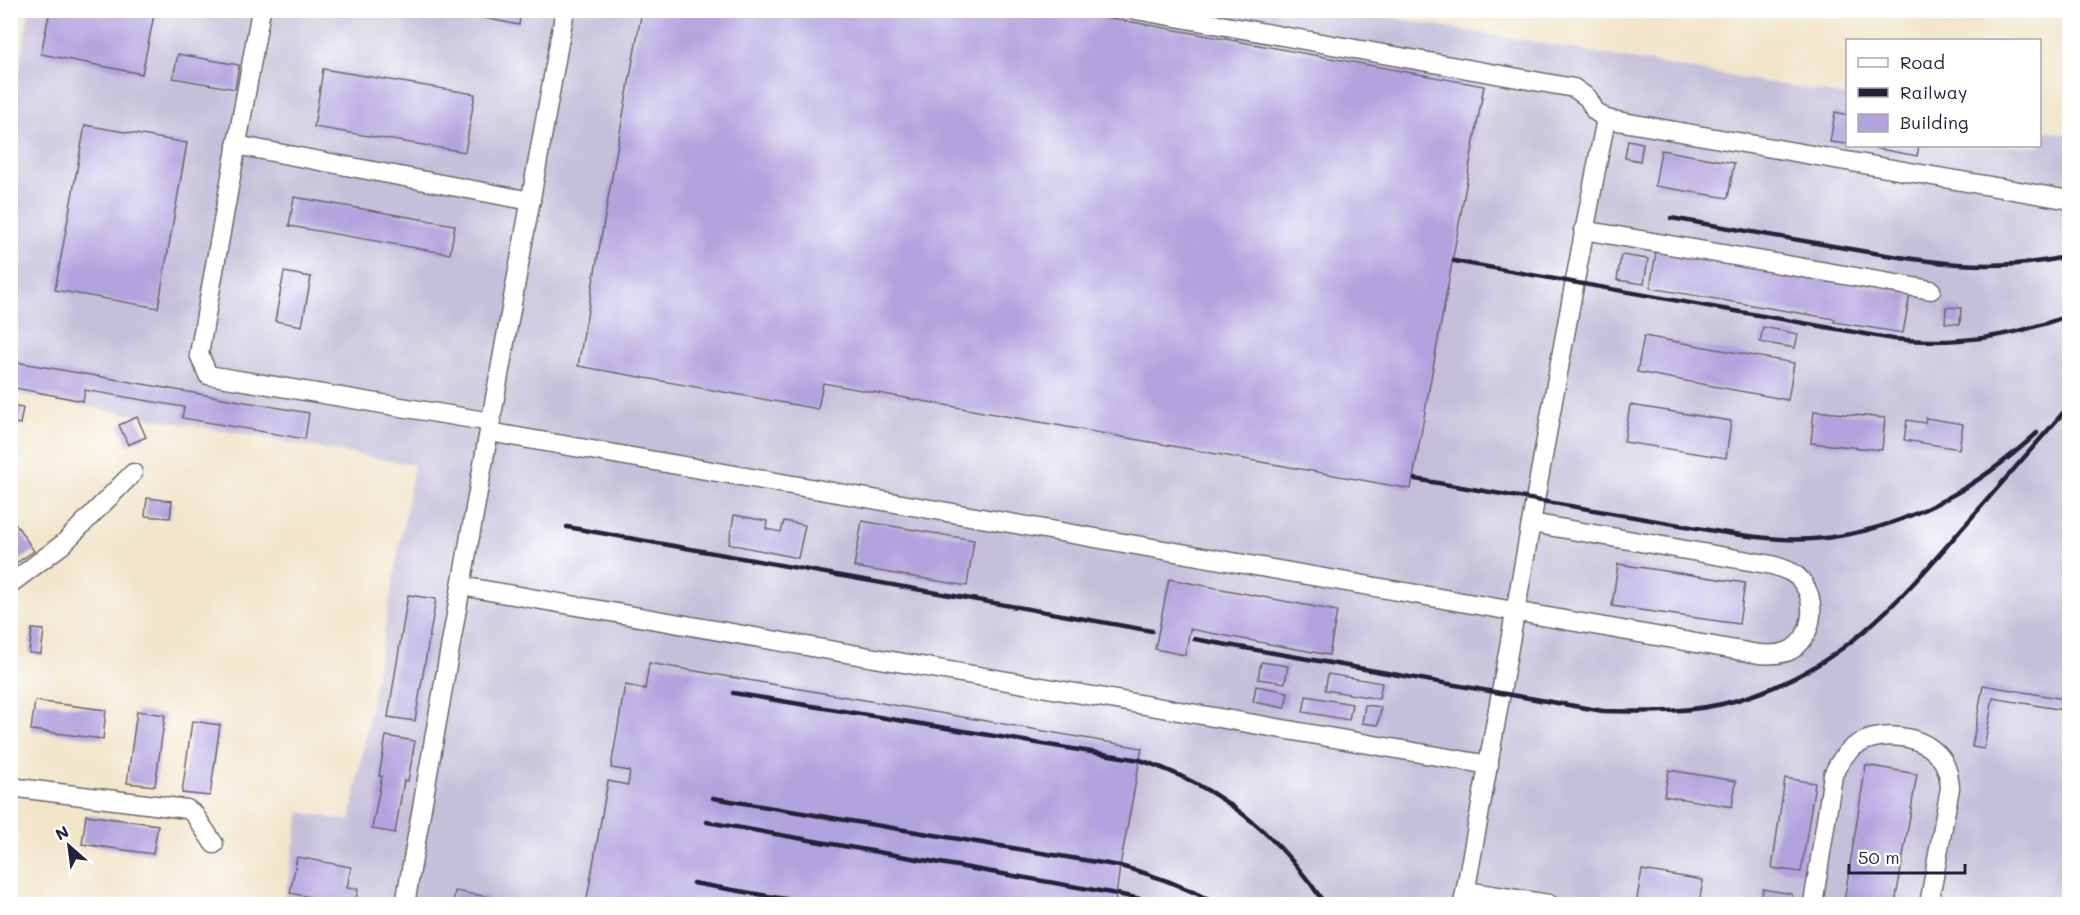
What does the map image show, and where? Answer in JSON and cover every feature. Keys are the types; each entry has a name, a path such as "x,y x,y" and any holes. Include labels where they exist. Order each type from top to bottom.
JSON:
{"street":[{"path":"261,10 199,354 208,375 1516,613 1759,654 1775,655 1790,650 1802,640 1809,628 1810,599 1804,584 1795,574 1786,569 1532,523"},
{"path":"405,904 565,10"},
{"path":"1136,10 1574,88 1588,98 1595,111 1606,119 2070,200"},
{"path":"1549,904 1464,898 1583,230 1606,119"},
{"path":"237,145 531,201"},
{"path":"1583,230 1931,291"},
{"path":"10,584 63,544 133,473"},
{"path":"461,586 1489,765"},
{"path":"1813,904 1833,775 1841,759 1853,747 1869,738 1889,736 1925,745 1940,757 1948,771 1950,788 1929,904"},
{"path":"10,786 187,809 194,814 214,844"}],"shaded area":[{"path":"29,11 1353,11 1846,96 1846,147 2041,147 2041,130 2069,135 2069,904 283,904 300,812 350,821 414,465 11,393 11,116"}],"building":[{"path":"50,10 155,10 142,74 41,54"},
{"path":"442,10 521,10 519,25"},
{"path":"642,10 1066,10 1484,86 1411,489 823,383 818,409 578,366"},
{"path":"178,54 239,65 235,89 173,78"},
{"path":"323,69 475,94 465,152 314,127"},
{"path":"1835,112 1846,115 1846,144 1830,142"},
{"path":"85,125 187,143 158,308 55,290"},
{"path":"1628,140 1643,143 1640,161 1625,158"},
{"path":"1868,147 1919,147 1917,156"},
{"path":"1661,150 1734,163 1728,198 1655,186"},
{"path":"294,197 455,225 450,254 289,226"},
{"path":"1656,252 1910,294 1903,333 1834,322 1835,319 1650,288"},
{"path":"1621,255 1648,259 1644,284 1617,280"},
{"path":"284,272 311,277 302,326 275,321"},
{"path":"1946,307 1961,308 1960,324 1945,323"},
{"path":"1763,327 1798,334 1795,348 1760,342"},
{"path":"1644,336 1794,363 1788,400 1637,372"},
{"path":"10,361 309,413 305,439 182,418 184,407 85,390 83,401 10,387"},
{"path":"1630,405 1731,421 1726,458 1624,442"},
{"path":"10,406 23,408 20,424 10,422"},
{"path":"1814,411 1885,418 1882,450 1811,443"},
{"path":"137,417 146,437 128,445 119,425"},
{"path":"1926,418 1963,424 1959,449 1904,440 1907,420 1925,423"},
{"path":"147,498 172,501 170,518 145,516"},
{"path":"734,515 767,521 766,529 781,532 784,521 805,525 798,558 729,544"},
{"path":"862,521 974,540 967,586 854,567"},
{"path":"15,523 34,551 10,567 10,526"},
{"path":"1618,564 1745,583 1739,624 1612,606"},
{"path":"1169,579 1337,611 1329,655 1190,629 1185,655 1155,649"},
{"path":"408,595 436,599 415,721 388,717"},
{"path":"32,629 44,630 41,654 29,653"},
{"path":"1261,662 1288,666 1285,683 1258,679"},
{"path":"649,663 1142,748 1115,904 586,904 608,781 628,785 630,771 611,768 625,685 645,689"},
{"path":"1328,674 1382,683 1379,699 1325,690"},
{"path":"1983,685 2070,700 2070,711 1993,698 1984,749 1972,747"},
{"path":"1256,686 1288,692 1285,708 1253,702"},
{"path":"1306,696 1352,704 1349,720 1303,712"},
{"path":"35,701 106,710 103,739 31,730"},
{"path":"1365,705 1381,707 1378,725 1362,723"},
{"path":"137,711 165,715 155,786 127,783"},
{"path":"192,721 220,725 210,796 182,793"},
{"path":"386,736 415,741 408,781 404,780 395,833 372,829 382,776 379,776"},
{"path":"1866,765 1917,774 1895,904 1844,901"},
{"path":"1669,770 1736,781 1732,807 1664,796"},
{"path":"1785,778 1815,783 1801,872 1772,868"},
{"path":"86,815 158,825 153,854 82,844"},
{"path":"297,857 351,867 347,888 358,889 355,904 308,904 310,897 290,893"},
{"path":"1642,870 1703,880 1699,904 1636,904"},
{"path":"1763,889 1792,894 1790,904 1761,904"},
{"path":"455,891 489,897 488,904 453,904"}],"railway":[{"path":"1671,218 1893,256 1951,263 2010,264 2040,262 2070,256"},
{"path":"1454,261 1893,339 1939,341 1983,338 2025,329 2070,315"},
{"path":"1194,639 1603,711 1686,710 1734,701 1771,688 1805,672 1863,632 1915,582 2070,405"},
{"path":"1415,479 1735,534 1779,539 1824,538 1867,530 1920,512 1970,485 2016,452 2037,433"},
{"path":"567,527 1152,631"},
{"path":"733,693 1140,760 1196,784 1245,816 1288,856 1325,904"},
{"path":"713,798 1120,866 1170,882 1217,904"},
{"path":"707,822 1165,904"},
{"path":"693,883 814,904"}]}
